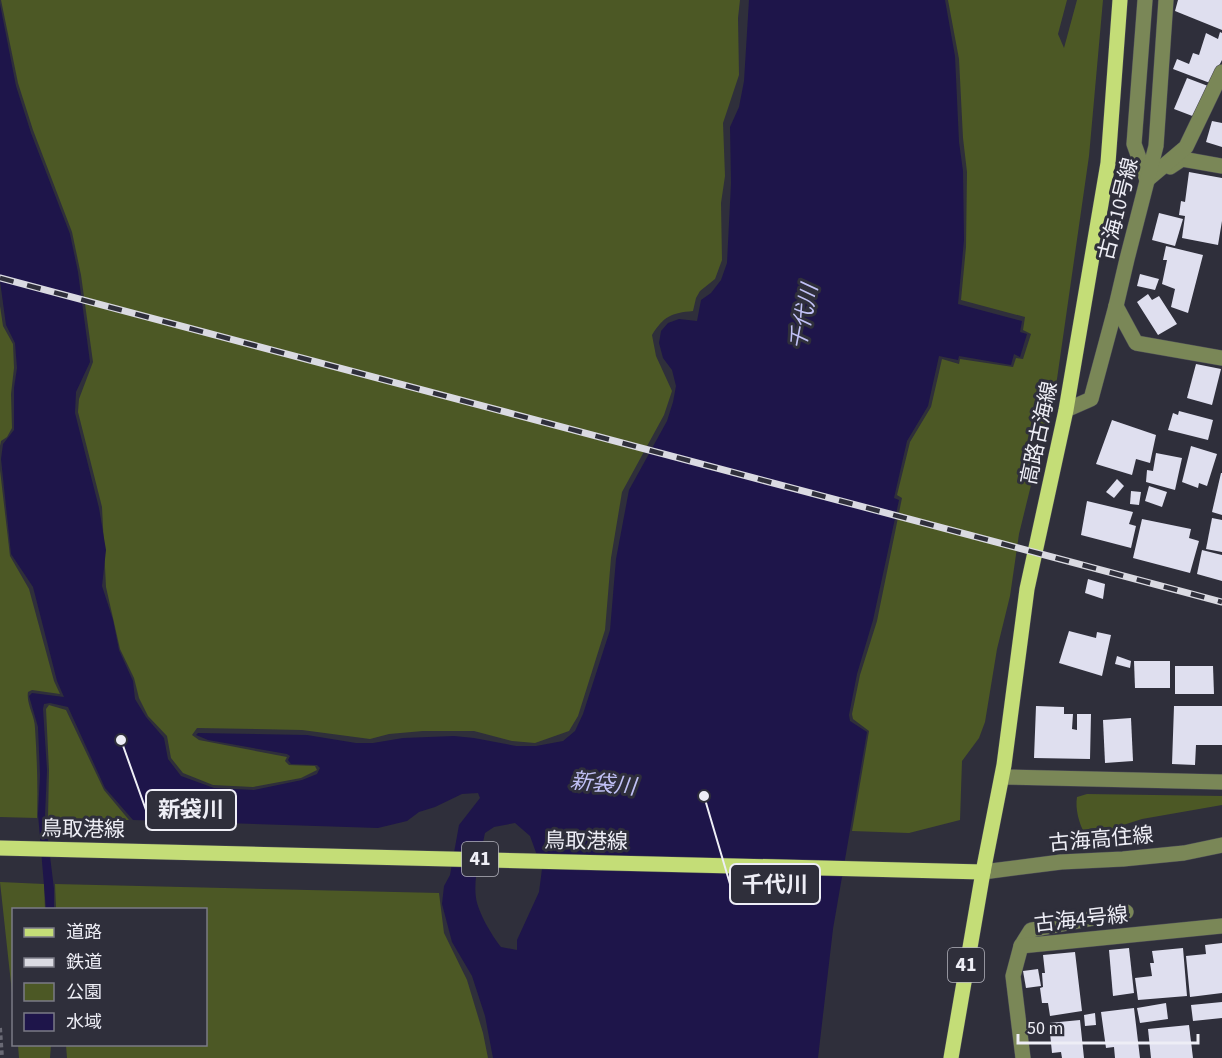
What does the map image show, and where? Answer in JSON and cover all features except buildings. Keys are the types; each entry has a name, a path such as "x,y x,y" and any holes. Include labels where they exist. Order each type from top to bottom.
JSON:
{"main road":[{"name":"高路古海線","path":"983,872 1002,777 1027,589 1066,410 1108,163 1120,0"},
{"name":"鳥取港線","path":"0,848 983,872"},
{"name":"41","path":"951,1058 983,872"}],"street":[{"path":"1145,0 1134,144 1147,180"},
{"name":"古海10号線","path":"1066,410 1091,399 1156,146 1166,0"},
{"path":"1147,180 1186,147 1222,72"},
{"path":"1147,180 1182,159 1222,166"},
{"path":"1116,306 1136,343 1222,358"},
{"path":"1002,777 1222,782"},
{"name":"古海高住線","path":"983,872 1061,862 1174,854 1222,845"},
{"path":"1021,946 1030,930 1126,912"},
{"name":"古海4号線","path":"1023,1058 1012,976 1021,946 1222,926"}],"path":[{"path":"0,1028 2,1058"}],"green space":[{"path":"1,0 740,0 739,75 723,123 725,176 721,203 722,260 715,279 700,291 696,298 693,311 669,317 652,335 656,356 672,391 664,415 622,492 611,558 605,630 578,716 569,731 535,743 512,741 474,731 423,731 389,734 370,739 302,730 197,728 192,735 199,740 287,757 285,761 289,765 315,766 317,770 301,778 253,787 213,785 183,773 171,758 167,736 148,716 120,649 106,587 102,507 78,412 79,399 93,362 81,275 72,232 33,130 18,83"},
{"path":"948,0 1067,0 1058,34 1064,48 1077,0 1103,0 1089,156 1057,379 1019,534 1010,596 997,649 985,722 979,738 962,761 960,820 909,833 852,831 869,731 853,719 852,714 860,675 877,621 902,498 897,495 910,442 931,407 942,359 959,364 960,359 1013,367 1016,358 1023,359 1031,334 1023,330 1025,317 961,300 966,247 967,172 959,59"},
{"path":"0,306 3,326 13,344 14,368 11,394 12,428 7,437 1,441 0,446"},
{"path":"0,470 10,556 29,589 54,681 60,694 32,690 28,692 35,728 37,818 0,817"},
{"path":"49,705 66,710 104,790 129,820 48,819 49,770 46,709"},
{"path":"1087,794 1222,796 1222,805 1142,819 1098,833 1084,833 1078,815 1077,797"},
{"path":"0,882 44,884 45,908 12,908 12,993"},
{"path":"55,884 439,893 444,933 467,980 488,1058 67,1058 66,1046 207,1046 207,908 56,908"},
{"path":"18,1046 51,1046 50,1058 19,1058"}],"water":[{"path":"749,0 945,0 955,56 959,142 963,171 964,240 958,304 1022,321 1020,332 1027,334 1020,357 1014,354 1011,365 959,356 958,360 939,356 928,406 907,441 894,498 899,500 873,620 857,674 849,715 850,721 867,732 833,929 818,1058 493,1058 485,1016 472,976 452,942 442,904 444,886 450,875 459,825 480,798 478,793 462,794 419,812 407,821 378,828 133,820 105,788 68,707 50,703 44,704 43,709 47,770 45,815 54,889 54,908 46,908 38,814 40,775 38,727 29,696 32,693 64,697 57,681 33,587 11,554 1,459 3,444 14,430 14,388 17,368 15,343 6,325 0,281 0,4 16,86 31,133 70,234 78,272 90,362 76,392 75,413 99,508 106,550 102,586 113,620 119,650 133,681 135,699 146,717 164,738 168,759 181,776 214,788 254,790 302,780 317,774 320,768 317,765 291,764 288,760 290,756 287,754 208,740 196,735 198,733 307,735 356,743 454,736 516,746 536,746 563,741 575,731 583,714 610,630 616,559 629,490 667,421 673,402 676,386 672,370 663,358 659,343 661,331 668,323 679,319 697,321 701,300 711,293 721,280 727,263 731,183 730,127 739,107 744,81","holes":["515,823 530,836 542,869 539,892 517,940 517,950 501,947 486,924 476,898 476,873 485,833 494,827"]}],"railway":[{"path":"0,278 1222,602"}],"place":[{"name":"新袋川","path":"121,740"},
{"name":"千代川","path":"704,796"}]}
